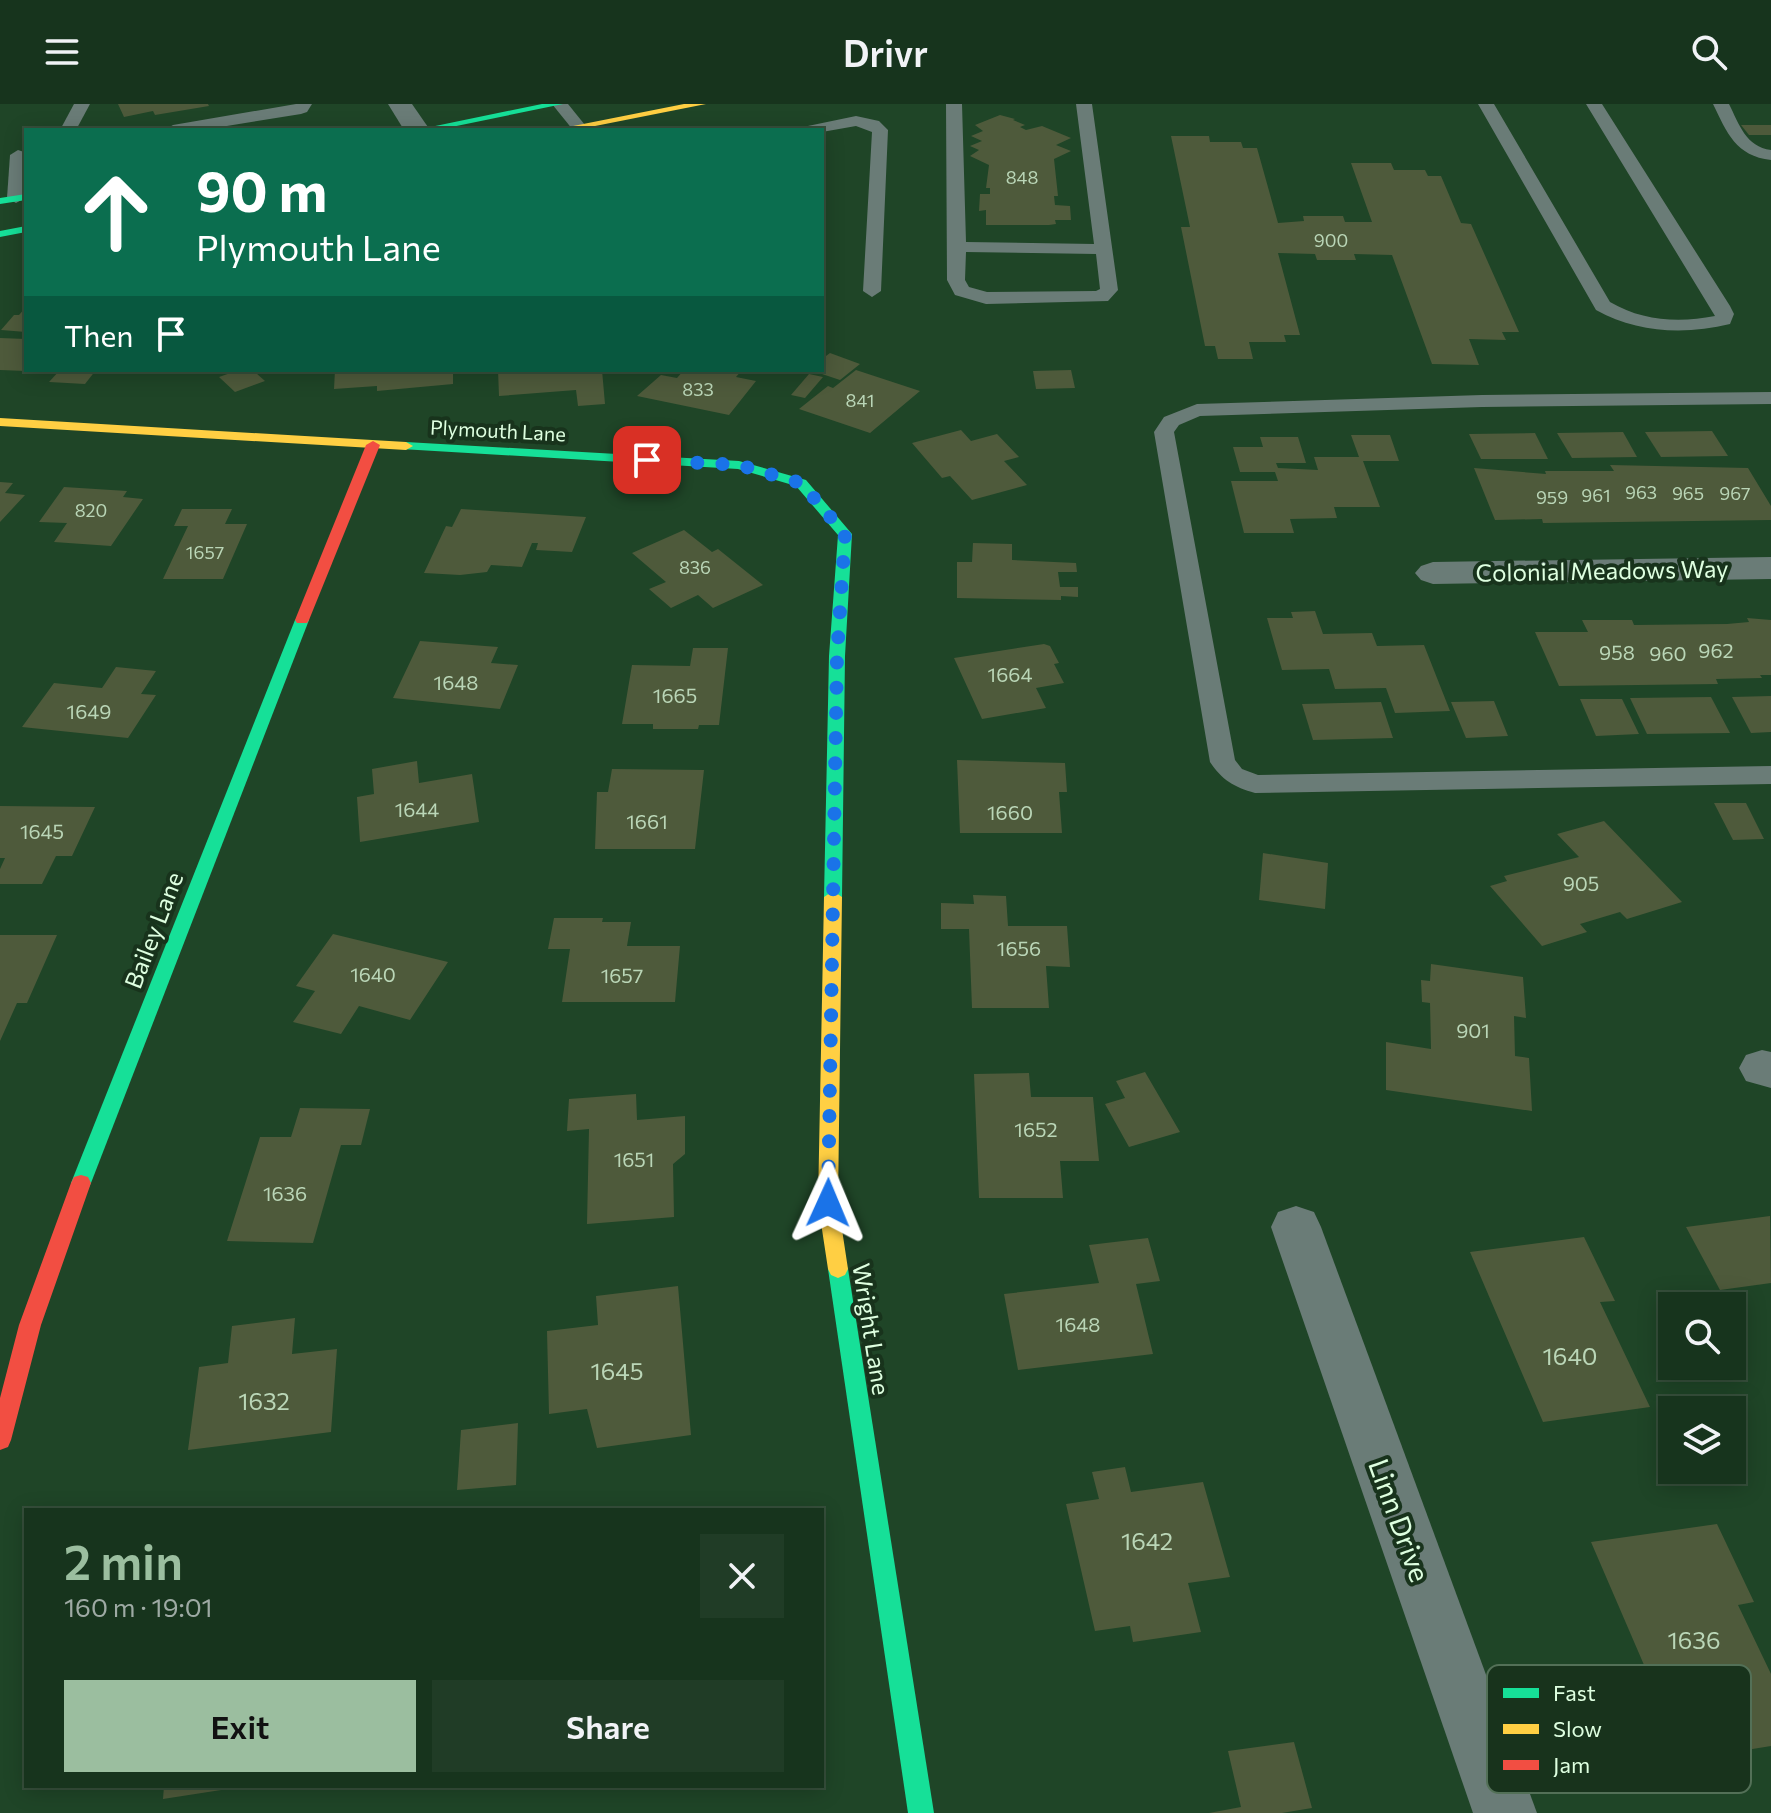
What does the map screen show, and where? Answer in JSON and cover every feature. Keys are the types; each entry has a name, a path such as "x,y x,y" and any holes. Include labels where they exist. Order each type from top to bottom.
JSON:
{"street":[{"path":"400,104 418,128"},
{"path":"430,128 559,104"},
{"path":"579,128 701,104"},
{"path":"0,234 24,229"},
{"name":"Plymouth Lane","path":"0,422 739,465 801,483 845,534 837,656"},
{"name":"Bailey Lane","path":"0,1440 30,1325 88,1164 230,798 373,445"},
{"name":"Colonial Meadows Way","path":"1433,573 1771,568"},
{"name":"Wright Lane","path":"837,656 828,1203 921,1813"},
{"name":"Linn Drive","path":"1296,1227 1487,1763"},
{"name":"Linn Drive","path":"1498,1793 1505,1813"}],"lane":[{"path":"69,128 82,104"},
{"path":"185,128 301,109 304,104"},
{"path":"559,104 579,128"},
{"path":"954,104 956,280 962,291 986,298 1101,297 1109,290 1084,104"},
{"path":"1486,104 1603,306 1616,315 1659,324 1723,320 1725,314 1721,306 1594,104"},
{"path":"1721,104 1743,147 1756,155 1771,155"},
{"path":"821,128 861,121 880,130 872,291"},
{"path":"14,199 15,155"},
{"path":"957,247 1104,249"},
{"path":"1771,398 1482,401 1197,410 1171,421 1164,432 1223,762 1233,775 1255,784 1771,775"}],"building":[{"path":"118,104 208,104 209,106 124,117"},
{"path":"1000,115 1015,119 1025,125 1020,127 1026,130 1042,126 1071,138 1056,145 1071,151 1054,159 1058,196 1054,196 1055,205 1070,206 1071,220 1055,220 1056,224 1049,225 986,225 986,210 979,211 980,194 990,194 990,188 986,188 989,165 970,156 979,150 970,146 982,141 971,136 983,131 975,125"},
{"path":"1741,125 1771,125 1771,135 1749,135"},
{"path":"1171,136 1209,136 1210,142 1241,142 1243,148 1257,148 1278,223 1304,221 1303,216 1343,216 1345,222 1372,222 1351,163 1391,163 1394,170 1425,170 1428,176 1441,176 1461,223 1471,224 1519,332 1502,332 1506,340 1469,339 1479,365 1432,364 1392,255 1354,254 1356,260 1317,260 1315,254 1278,253 1300,335 1284,335 1286,342 1249,342 1253,359 1218,359 1215,346 1205,346 1181,227 1190,227"},
{"path":"24,309 24,332 1,330 14,315 19,315"},
{"path":"0,338 24,339 24,371 0,370"},
{"path":"830,353 860,364 840,380 816,372 824,372 824,358"},
{"path":"856,370 920,391 870,433 799,409 828,386 833,388"},
{"path":"1071,370 1075,388 1036,389 1033,371"},
{"path":"58,372 94,372 85,384 49,382"},
{"path":"233,372 258,372 256,373 265,381 235,392 219,377"},
{"path":"335,372 453,372 453,384 377,391 377,386 334,389"},
{"path":"498,372 602,372 605,404 578,406 576,390 499,396"},
{"path":"682,372 740,372 736,377 756,381 729,415 637,396 661,375 677,378"},
{"path":"809,374 823,377 805,398 791,395"},
{"path":"961,430 971,441 997,434 1019,457 1004,461 1027,485 972,500 950,476 942,478 912,443"},
{"path":"1712,431 1728,456 1661,457 1645,432"},
{"path":"1623,432 1637,457 1572,458 1557,433"},
{"path":"1535,433 1548,459 1481,459 1469,434"},
{"path":"1351,435 1390,435 1399,461 1363,461 1380,507 1334,507 1337,518 1290,519 1294,533 1244,533 1231,481 1278,481 1275,472 1240,472 1233,447 1263,447 1260,437 1298,437 1306,463 1276,463 1278,468 1318,470 1314,457 1359,457"},
{"path":"1610,465 1748,468 1771,506 1771,520 1543,523 1542,519 1495,520 1474,468 1546,474 1545,471 1614,471"},
{"path":"0,482 13,483 5,493 25,495 0,522"},
{"path":"64,487 127,491 123,497 143,499 111,546 54,542 67,523 39,522"},
{"path":"182,509 232,509 225,524 247,524 223,579 163,579 188,526 174,526"},
{"path":"461,509 586,517 572,552 536,550 538,543 532,543 522,567 491,565 487,572 460,575 424,573 446,526 452,527"},
{"path":"684,530 712,552 718,549 763,585 713,608 698,595 671,608 649,589 666,582 632,553"},
{"path":"973,543 1012,544 1012,560 1076,563 1077,572 1058,572 1060,587 1078,587 1078,597 1061,596 1061,600 957,598 957,562 972,562"},
{"path":"1315,611 1323,634 1372,633 1377,646 1424,645 1450,711 1395,713 1386,688 1335,689 1329,669 1282,670 1267,618 1293,618 1291,612"},
{"path":"1747,618 1771,620 1771,675 1716,679 1718,684 1559,686 1535,632 1588,632 1582,620 1632,620 1634,625 1727,624 1749,622"},
{"path":"420,641 498,647 491,663 518,665 500,709 393,698"},
{"path":"1044,644 1050,646 1059,663 1054,664 1064,683 1036,688 1046,708 982,719 954,658"},
{"path":"693,648 728,648 719,725 699,725 698,729 653,729 653,724 622,724 632,665 690,666"},
{"path":"116,667 156,671 141,694 156,695 128,738 22,727 54,683 102,688"},
{"path":"1771,696 1771,732 1751,733 1732,697"},
{"path":"1711,697 1730,733 1647,734 1630,698"},
{"path":"1580,699 1622,699 1639,734 1596,736"},
{"path":"1494,701 1508,736 1466,738 1451,702"},
{"path":"1381,702 1393,738 1313,740 1302,704"},
{"path":"957,760 1065,763 1067,792 1059,792 1062,833 960,833"},
{"path":"417,761 419,783 472,774 479,822 360,842 357,797 374,794 372,769"},
{"path":"612,769 704,770 695,849 595,849 597,792 608,792"},
{"path":"1714,803 1746,803 1764,839 1733,840"},
{"path":"0,806 95,807 72,856 56,856 42,884 0,884 0,869 5,858 0,858"},
{"path":"1604,821 1682,902 1627,919 1620,912 1580,924 1587,932 1542,946 1490,886 1507,881 1504,876 1579,857 1557,834"},
{"path":"1263,853 1328,863 1325,909 1259,900"},
{"path":"973,895 1006,896 1008,926 1067,926 1070,967 1046,966 1049,1008 972,1008 969,929 941,929 941,903 974,904"},
{"path":"554,918 603,918 602,922 631,922 627,946 680,946 675,1002 562,1002 570,949 548,949"},
{"path":"333,934 448,962 410,1020 359,1006 341,1034 293,1022 315,991 296,986"},
{"path":"0,935 57,935 27,1003 17,1003 0,1041"},
{"path":"1431,964 1523,977 1526,1018 1514,1016 1515,1056 1529,1058 1532,1111 1386,1090 1386,1042 1431,1049 1430,1003 1422,1002 1421,980 1430,981"},
{"path":"1145,1072 1180,1132 1129,1147 1105,1104 1125,1098 1116,1081"},
{"path":"1029,1073 1031,1097 1093,1097 1099,1161 1060,1161 1063,1198 979,1198 974,1074"},
{"path":"636,1094 637,1120 685,1116 685,1154 673,1164 674,1217 587,1224 589,1129 567,1131 569,1099"},
{"path":"300,1108 370,1109 361,1145 341,1145 313,1243 227,1241 260,1137 291,1137"},
{"path":"1770,1216 1771,1283 1720,1290 1686,1227"},
{"path":"1584,1237 1615,1301 1600,1302 1650,1407 1543,1422 1470,1252"},
{"path":"1148,1238 1160,1281 1136,1284 1153,1354 1018,1370 1004,1294 1099,1283 1089,1245"},
{"path":"678,1286 691,1435 597,1448 587,1409 549,1414 547,1331 598,1325 596,1296"},
{"path":"295,1318 292,1354 337,1349 331,1432 188,1450 199,1367 228,1363 232,1326"},
{"path":"518,1423 516,1485 457,1490 461,1430"},
{"path":"1125,1467 1131,1492 1203,1482 1230,1577 1188,1583 1201,1632 1133,1642 1130,1626 1095,1631 1066,1504 1099,1499 1092,1472"},
{"path":"1717,1524 1754,1602 1738,1605 1771,1674 1771,1746 1751,1749 1751,1665 1644,1665 1591,1542"},
{"path":"1294,1742 1312,1808 1282,1813 1209,1813 1241,1807 1228,1751"},
{"path":"164,1788 234,1788 163,1799"}],"traffic: fast":[{"path":"432,128 558,104"},
{"path":"0,201 24,197"},
{"path":"0,234 24,229"},
{"path":"406,446 739,465 801,483 845,534 837,656 833,897"},
{"path":"81,1183 302,620"},
{"path":"838,1269 921,1813"}],"traffic: slow":[{"path":"569,128 701,104"},
{"path":"0,422 406,446"},
{"path":"833,897 828,1203 838,1269"}],"traffic: jam":[{"path":"302,620 373,445"},
{"path":"0,1440 30,1325 81,1183"}],"route":[{"path":"647,460 739,465 801,483 845,534 837,656 828,1203"}]}
